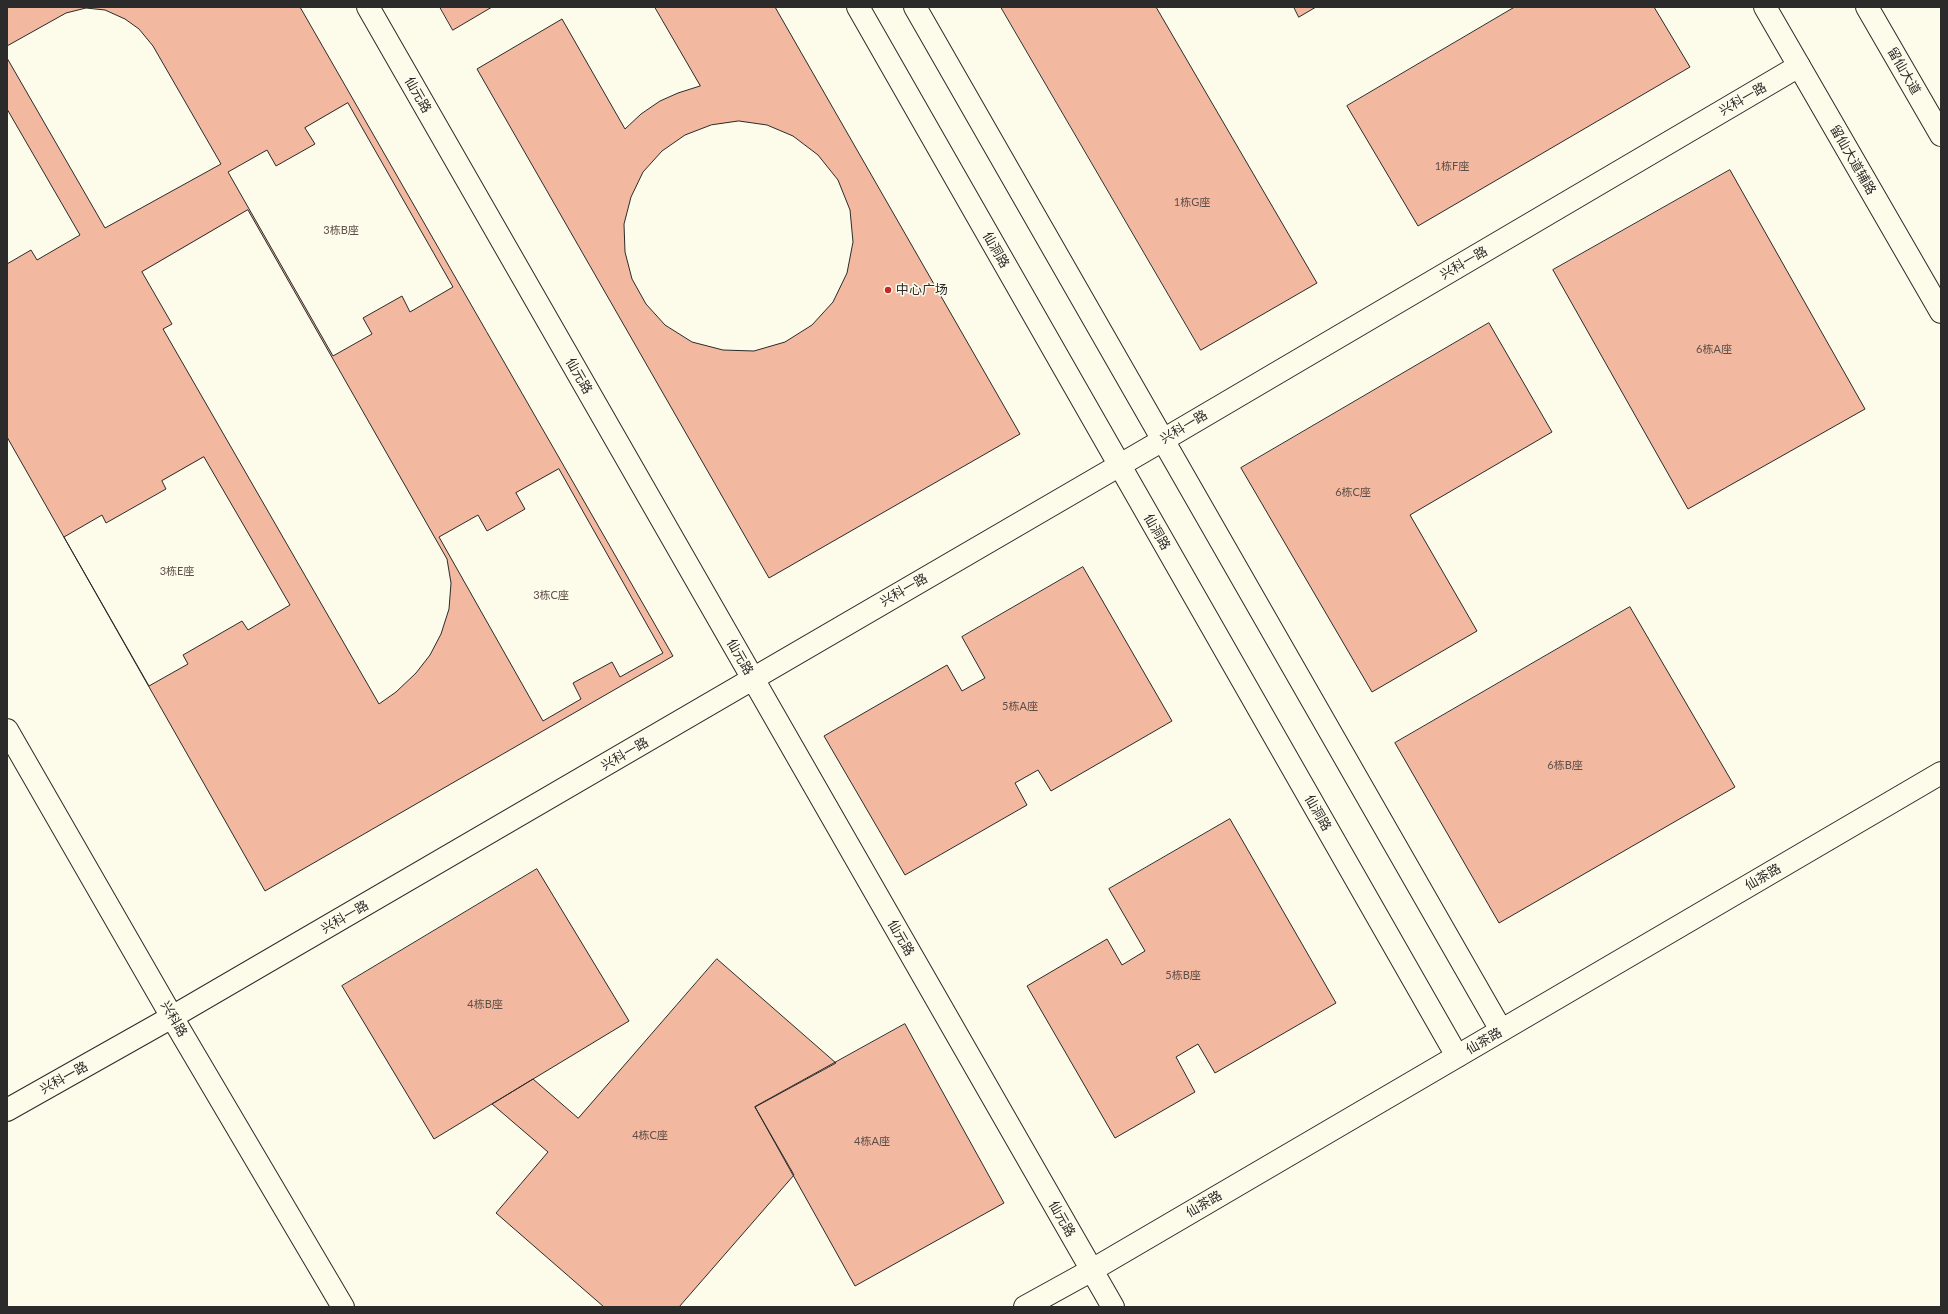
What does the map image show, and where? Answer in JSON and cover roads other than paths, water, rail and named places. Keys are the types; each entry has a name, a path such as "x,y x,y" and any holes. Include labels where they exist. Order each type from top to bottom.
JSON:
{"street":[{"name":"仙元路","path":"368,7 1113,1307"},
{"name":"仙洞路","path":"858,7 1457,1056"},
{"path":"915,7 1502,1030"},
{"name":"留仙大道辅路","path":"1765,7 1941,312"},
{"name":"留仙大道","path":"1867,7 1941,135"},
{"name":"兴科一路","path":"7,1110 172,1017 1119,466 1799,66"},
{"name":"兴科路","path":"7,730 172,1017 343,1307"},
{"name":"仙茶路","path":"1025,1307 1092,1270 1941,773"}],"place":[{"name":"中心广场","path":"888,290"}]}
